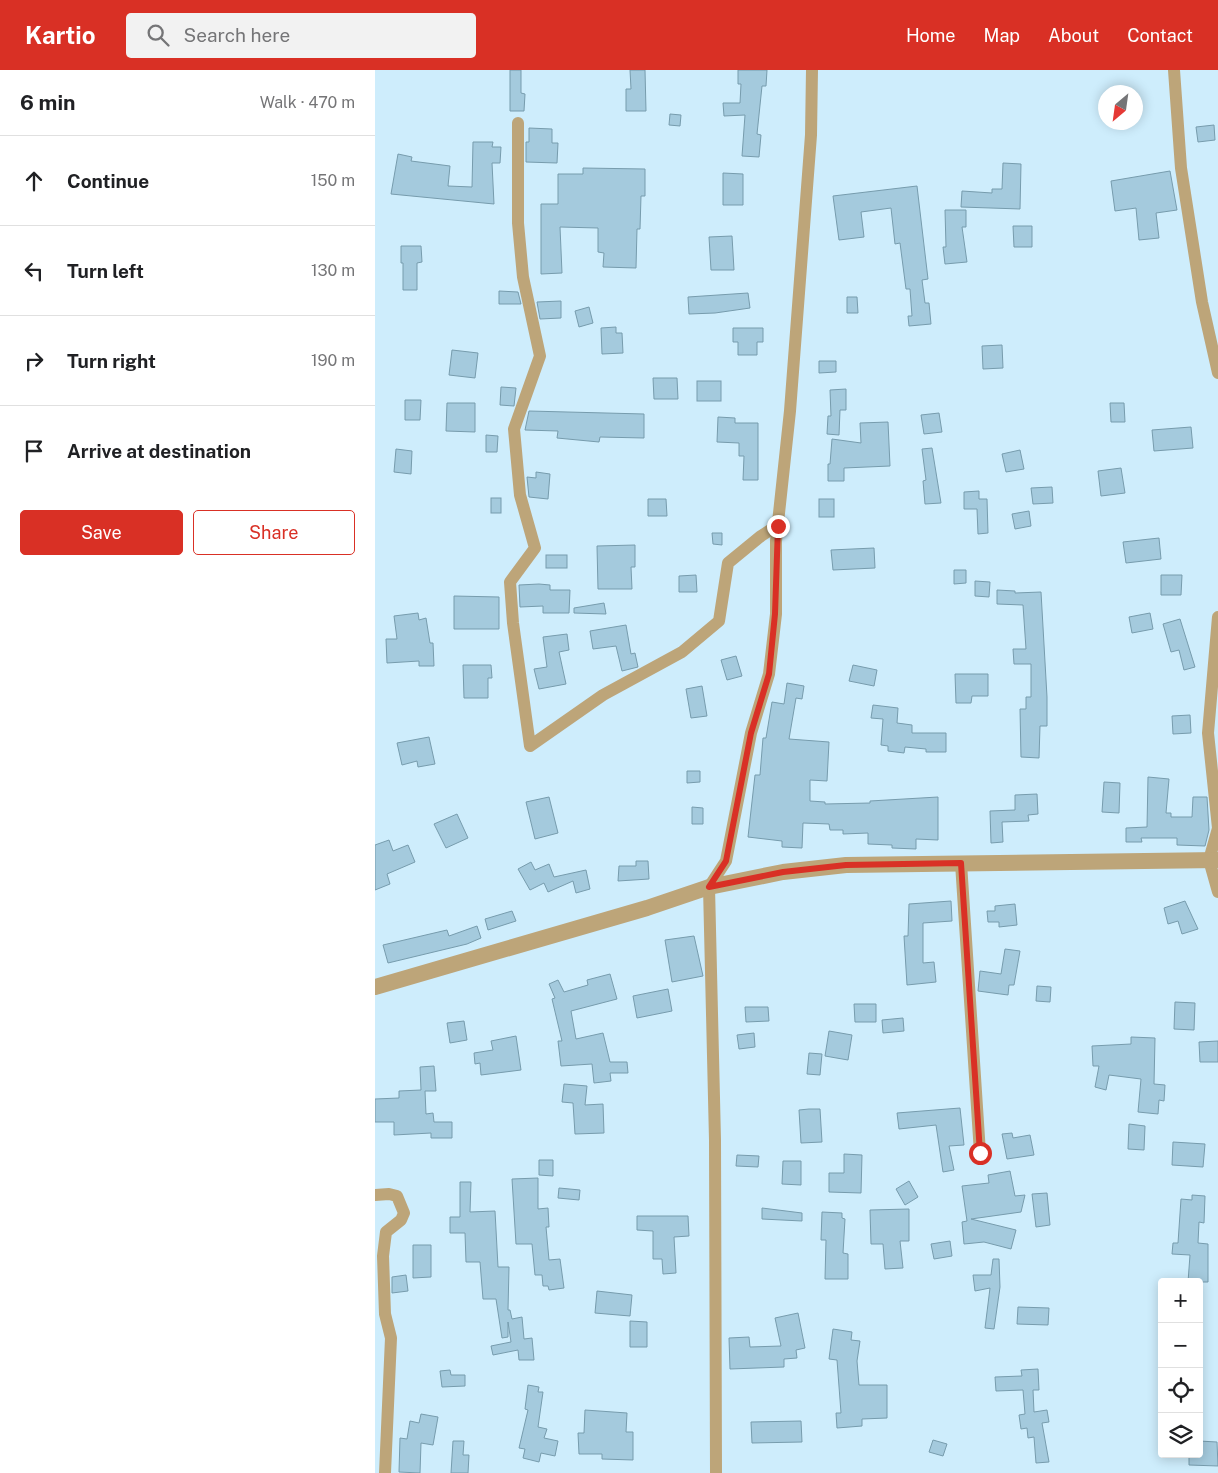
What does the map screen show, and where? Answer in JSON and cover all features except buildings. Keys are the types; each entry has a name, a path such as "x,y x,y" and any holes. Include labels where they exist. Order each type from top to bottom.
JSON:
{"street":[{"path":"716,1473 715,1140 709,887 726,861 751,733 769,674 775,614 778,526 790,411 811,135 812,70"},
{"path":"1174,70 1181,168 1202,302 1218,373"},
{"path":"518,123 517,223 523,277 540,356 514,429 520,495 535,548 510,582 513,623 530,746 603,695 682,652 719,621 728,563 761,536 778,526"},
{"path":"1218,617 1208,733 1218,828 1214,860 1218,892"},
{"path":"375,987 647,908 709,887 783,872 846,865 1214,860"},
{"path":"961,863 980,1153"},
{"path":"375,1195 389,1194 397,1196 404,1213 401,1220 386,1232 383,1256 385,1314 391,1338 385,1473"}],"route":[{"path":"778,526 775,614 769,674 751,733 732,840 726,861 709,887 783,872 846,865 961,863 980,1153"}]}
